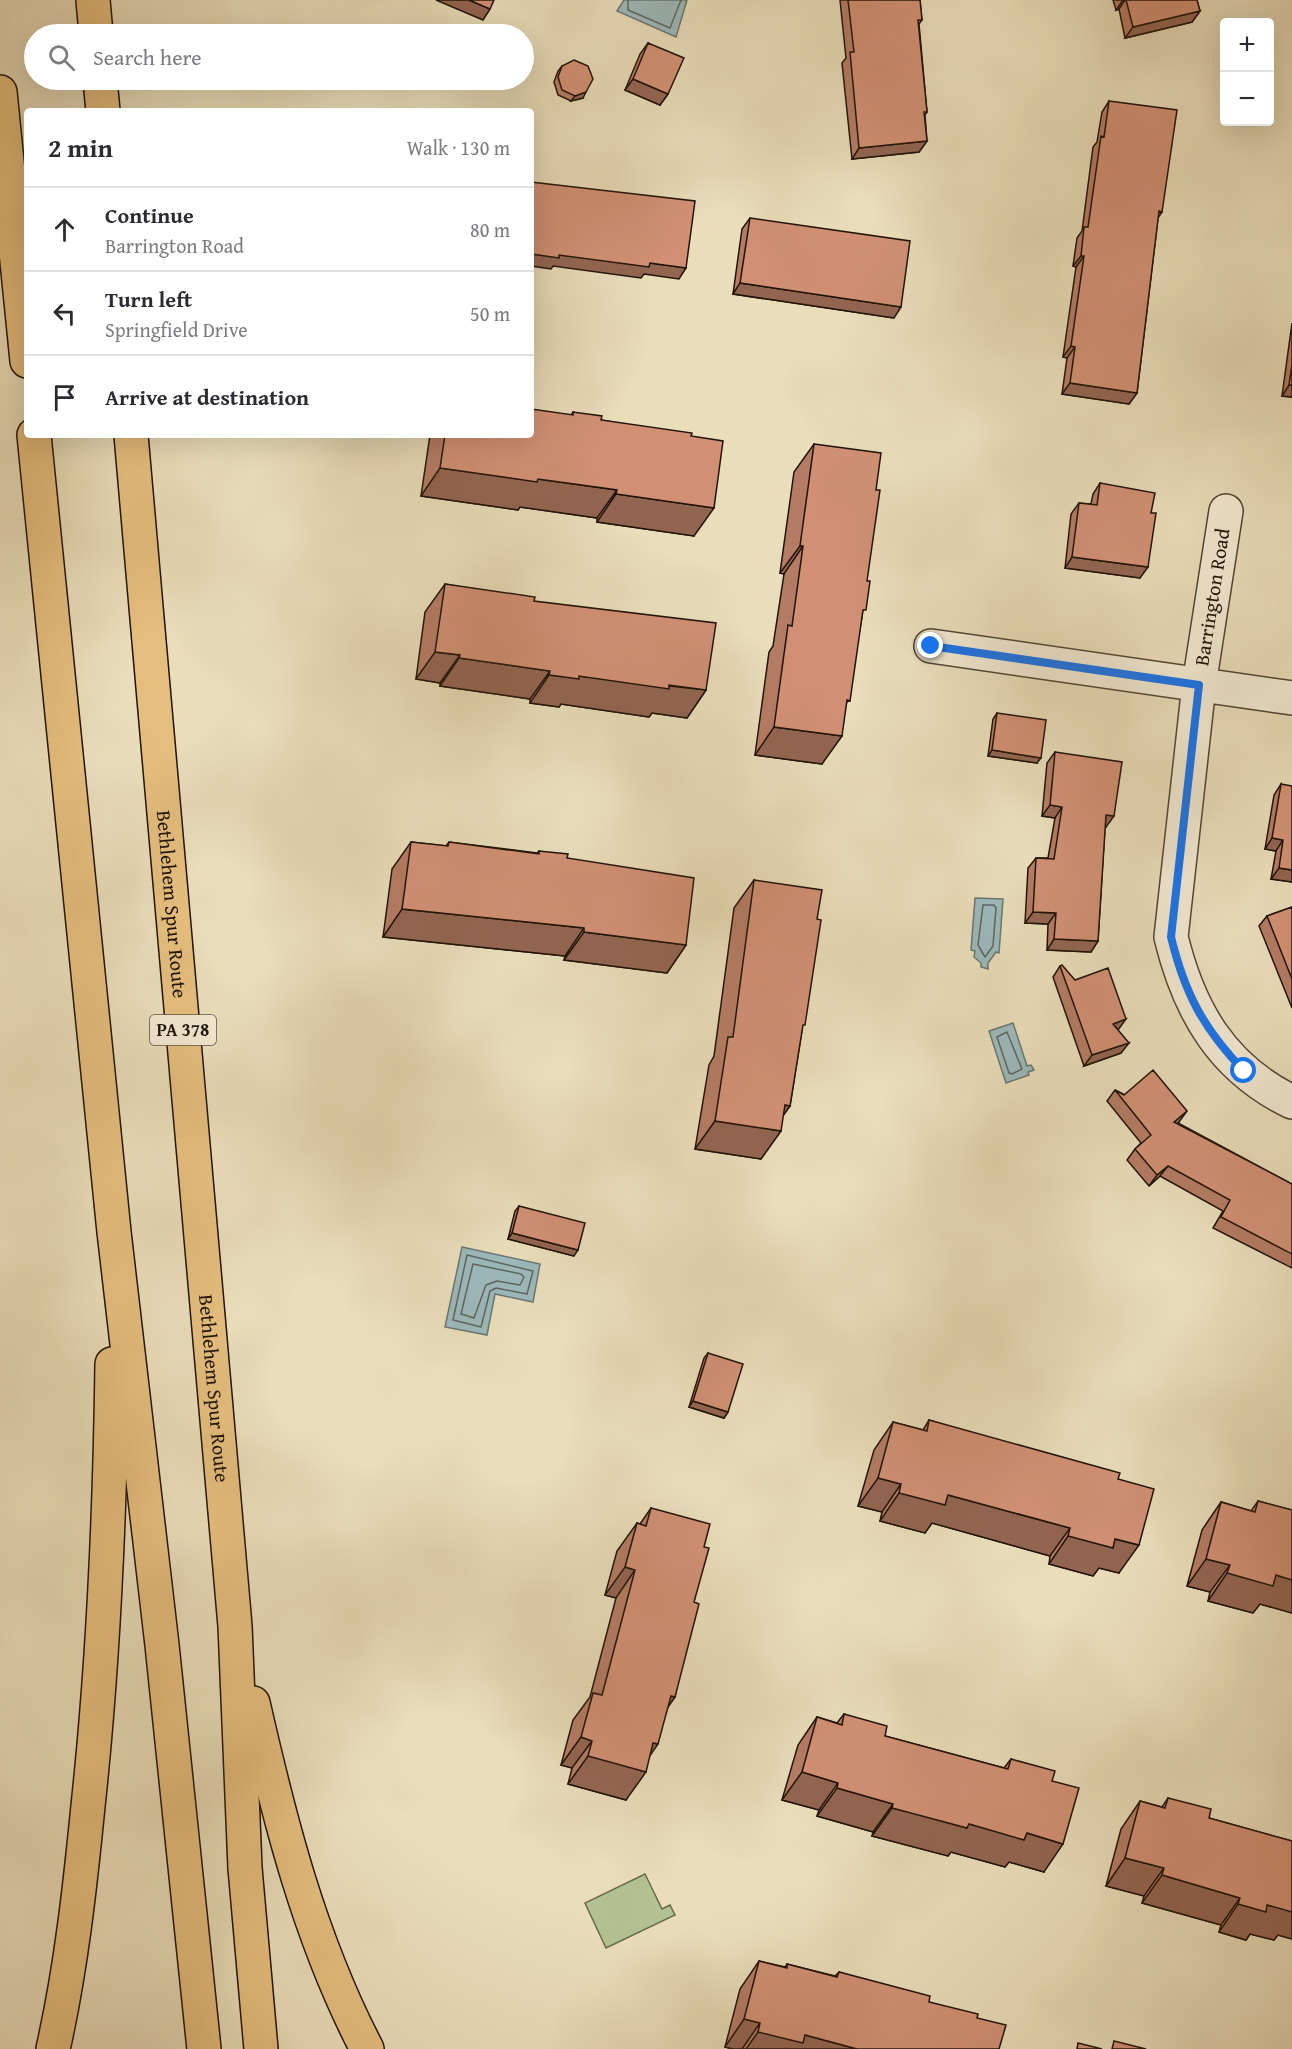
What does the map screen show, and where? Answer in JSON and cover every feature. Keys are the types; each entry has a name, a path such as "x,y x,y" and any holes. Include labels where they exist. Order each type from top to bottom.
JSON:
{"highway":[{"path":"93,0 95,24"},
{"path":"101,90 103,108"},
{"path":"0,92 24,331"},
{"path":"34,438 114,1232 162,1645 204,2049"},
{"name":"Bethlehem Spur Route","path":"131,438 235,1626"},
{"path":"52,2049 70,1949 83,1854 103,1648 110,1536 114,1232"},
{"path":"235,1626 245,1868 261,2049"},
{"path":"235,1626 278,1810 297,1876 331,1973 367,2049"}],"street":[{"name":"Barrington Road","path":"1226,511 1199,685 1171,937 1180,975 1196,1011 1217,1043 1244,1071 1275,1094 1292,1102"},
{"path":"931,646 1292,698"}],"green space":[{"path":"645,1874 662,1909 670,1905 675,1915 606,1948 585,1903"}],"water":[{"path":"624,0 687,0 676,37 617,11"},
{"path":"975,898 1003,899 999,953 996,952 988,963 988,969 981,967 981,963 974,957 975,951 971,950"},
{"path":"1013,1023 1027,1066 1031,1065 1034,1070 1028,1072 1029,1075 1006,1083 989,1031"},
{"path":"462,1247 540,1264 533,1302 495,1294 487,1335 445,1327"}],"building":[{"path":"469,0 494,0 490,9"},
{"path":"848,0 920,0 922,20 918,20 927,112 924,112 927,141 859,148 850,52 854,52"},
{"path":"1126,0 1197,0 1200,11 1133,27"},
{"path":"648,43 684,58 668,94 633,79"},
{"path":"574,60 588,66 593,79 586,92 575,96 562,90 558,77 562,66"},
{"path":"1109,101 1177,110 1162,212 1159,211 1137,393 1070,383 1075,347 1071,346 1084,256 1081,256 1084,227 1088,227 1101,136 1104,137"},
{"path":"534,182 695,201 686,268 650,263 649,267 559,255 559,258 534,254"},
{"path":"750,218 910,241 901,307 740,283"},
{"path":"1292,365 1292,385 1289,385"},
{"path":"534,409 602,416 601,420 692,433 691,436 723,441 714,508 616,494 617,490 538,479 537,482 440,468 445,438 534,438"},
{"path":"814,444 881,453 876,490 880,490 867,581 870,581 842,736 774,727 788,625 792,626"},
{"path":"1100,483 1155,493 1151,513 1156,513 1148,567 1072,557 1079,503 1097,505"},
{"path":"445,584 535,597 534,601 716,623 706,690 669,685 669,689 579,676 579,679 549,675 550,671 459,658 460,655 435,652"},
{"path":"997,713 1046,720 1041,758 992,750"},
{"path":"1055,752 1122,762 1114,816 1106,815 1098,941 1054,939 1056,913 1033,912 1036,858 1054,859 1062,807 1050,805"},
{"path":"1281,784 1292,786 1292,870 1279,868 1283,840 1272,838"},
{"path":"411,842 448,846 449,842 539,854 539,851 568,854 567,858 694,878 686,945 584,932 584,928 402,909"},
{"path":"754,880 822,890 817,919 821,920 805,1025 803,1025 790,1106 785,1105 781,1131 715,1121 728,1037 733,1037"},
{"path":"1292,907 1292,979 1267,916"},
{"path":"1062,965 1075,980 1108,968 1126,1019 1113,1024 1129,1043 1092,1055 1060,966"},
{"path":"1153,1070 1187,1111 1174,1122 1292,1184 1292,1254 1221,1217 1230,1200 1168,1166 1157,1175 1135,1149 1151,1135 1115,1090 1124,1095"},
{"path":"519,1206 585,1223 578,1250 512,1233"},
{"path":"708,1353 743,1364 728,1412 693,1401"},
{"path":"929,1420 1120,1473 1118,1479 1154,1489 1139,1545 1115,1539 1113,1548 1068,1536 1070,1528 948,1495 945,1505 899,1493 901,1484 878,1478 893,1422 927,1431"},
{"path":"1258,1501 1292,1510 1292,1580 1276,1575 1273,1586 1227,1573 1230,1565 1206,1559 1221,1502 1255,1512"},
{"path":"651,1508 710,1524 704,1547 709,1548 694,1602 699,1604 675,1697 671,1696 658,1744 653,1743 646,1772 588,1756 592,1741 581,1737 593,1693 602,1695 635,1570 625,1567 637,1523 646,1526"},
{"path":"844,1714 887,1726 885,1736 1008,1769 1011,1759 1055,1771 1052,1781 1079,1788 1063,1844 1027,1833 1024,1840 969,1824 967,1828 892,1808 893,1804 837,1788 838,1783 802,1772 817,1717 842,1725"},
{"path":"1168,1798 1211,1809 1209,1818 1292,1841 1292,1912 1267,1905 1266,1912 1238,1904 1240,1898 1162,1875 1164,1868 1125,1858 1140,1801 1165,1808"},
{"path":"759,1961 787,1968 787,1964 837,1977 839,1972 930,1996 929,2002 978,2014 977,2018 1006,2025 999,2049 857,2049 805,2035 803,2043 758,2032 760,2023 744,2019"},
{"path":"1114,2041 1146,2049 1112,2049"},
{"path":"1078,2043 1102,2049 1077,2049"}],"route":[{"path":"931,646 1199,685 1171,937 1180,975 1196,1011 1217,1043 1244,1071"}]}
